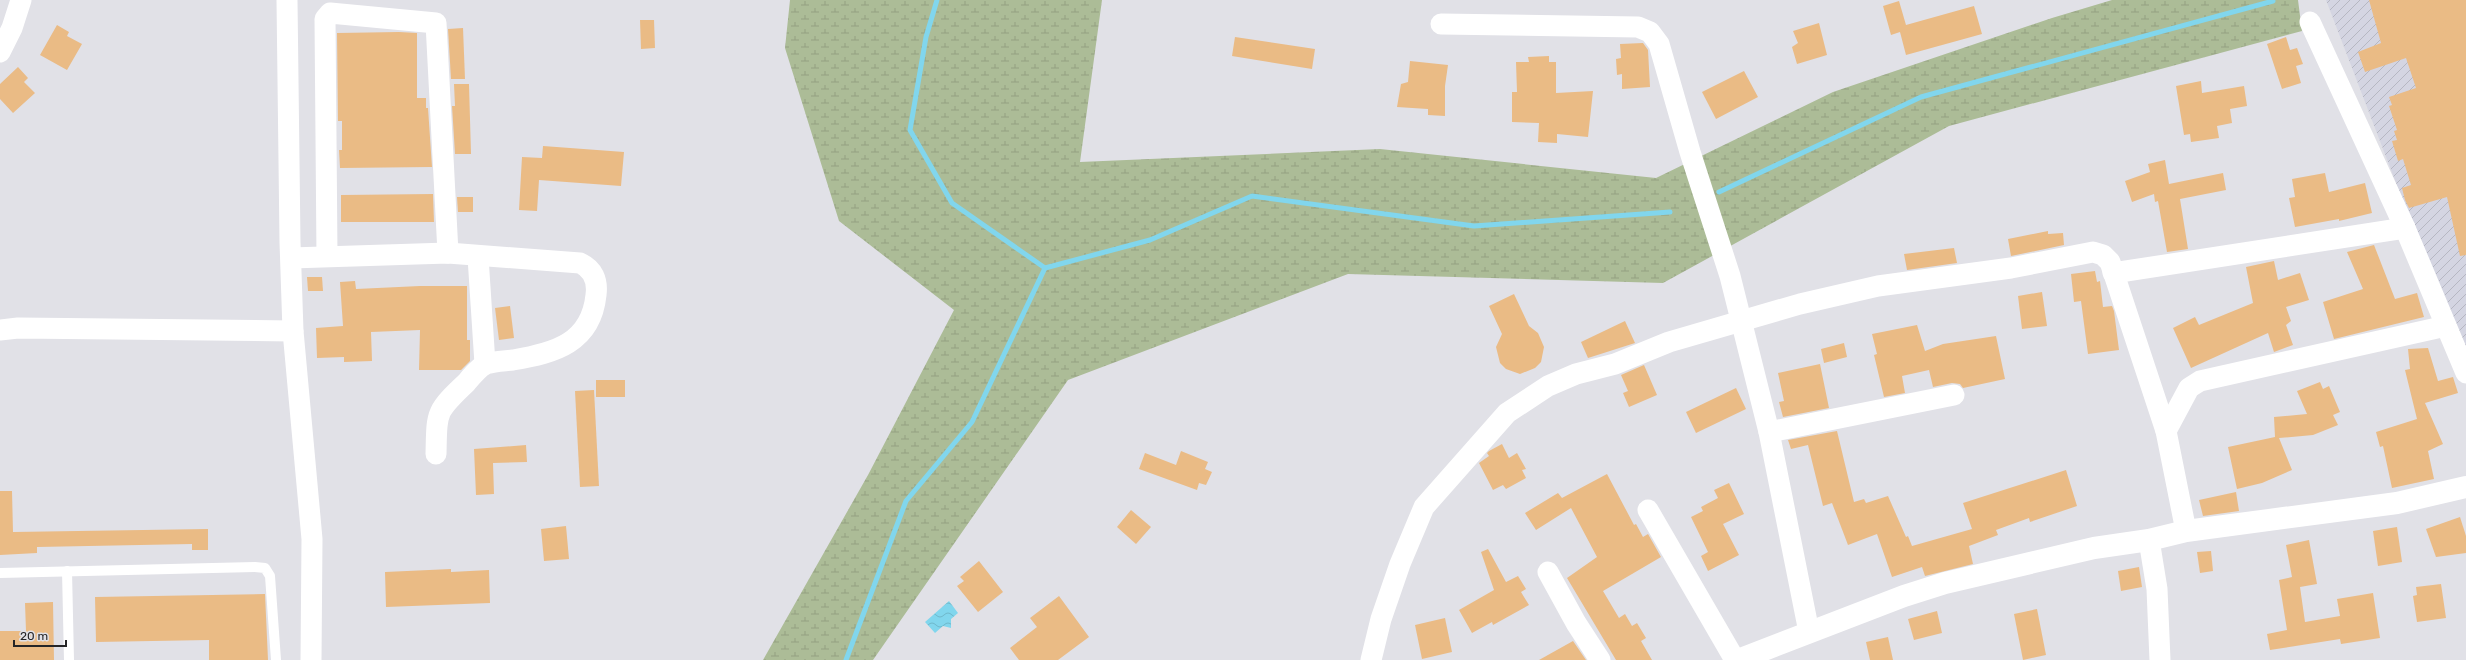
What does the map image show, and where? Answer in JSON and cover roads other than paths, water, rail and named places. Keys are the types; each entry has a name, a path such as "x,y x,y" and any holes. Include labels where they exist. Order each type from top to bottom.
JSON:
{"street":[{"path":"0,52 12,28 21,0"},
{"path":"287,0 293,331 312,539 311,660"},
{"path":"328,256 325,18 330,13 436,22 448,254"},
{"path":"2310,22 2405,228 2466,373"},
{"path":"1441,24 1638,27 1650,32 1658,44 1690,152 1730,276 1769,432 1809,632"},
{"path":"2113,273 2405,228"},
{"path":"1371,660 1381,619 1416,522 1424,507 1507,413 1548,386 1576,374 1615,364 1669,342 1740,320 1878,286 2011,268 2093,252 2103,255 2110,262 2166,431 2186,531"},
{"path":"291,258 448,254 580,263 591,271 595,279 596,294 592,317 584,331 566,345 542,355 485,364 442,407 437,426 436,454"},
{"path":"478,257 485,364"},
{"path":"2166,431 2189,388 2200,381 2446,326"},
{"path":"0,330 18,328 293,331"},
{"path":"1769,432 1954,395"},
{"path":"1648,510 1736,660 1904,596 1945,583 2094,548 2149,540 2186,531 2397,503 2466,487"},
{"path":"2149,540 2157,590 2160,660"},
{"path":"1548,572 1576,623 1600,660"}],"lane":[{"path":"0,573 265,568 270,576 276,660"},
{"path":"67,571 69,660"}],"water":[{"path":"949,601 958,613 951,619 951,628 943,626 935,633 925,622"}],"waterway":[{"path":"846,660 906,501 972,422 1045,268 952,203 910,130 926,37 937,0"},
{"path":"1719,192 1921,97 2273,1"},
{"path":"1045,268 1150,240 1252,196 1474,226 1670,212"}]}
